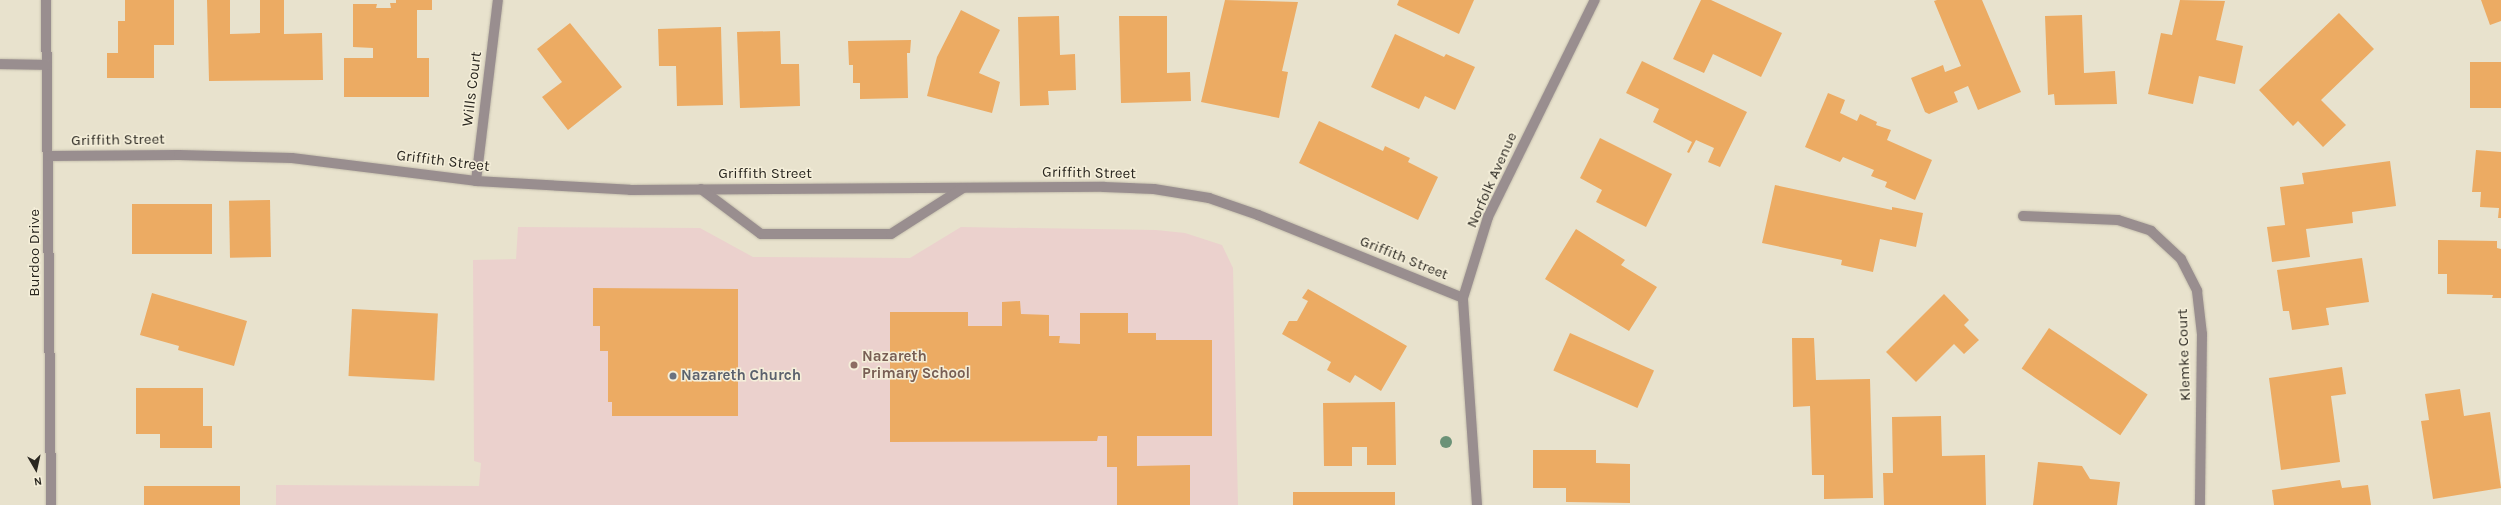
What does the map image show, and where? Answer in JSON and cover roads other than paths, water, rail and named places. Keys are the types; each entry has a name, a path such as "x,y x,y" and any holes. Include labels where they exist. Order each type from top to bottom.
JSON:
{"street":[{"name":"Burdoo Drive","path":"46,0 49,156 51,505"},
{"name":"Wills Court","path":"476,181 498,0"},
{"name":"Norfolk Avenue","path":"1477,505 1463,298 1488,218 1595,0"},
{"path":"0,64 47,65"},
{"name":"Griffith Street","path":"49,156 179,154 292,158 476,181 630,190 1104,187 1154,189 1210,198 1258,215 1463,298"},
{"path":"702,189 761,234 891,234 963,188"},
{"name":"Klemke Court","path":"2023,216 2118,220 2151,231 2181,259 2197,291 2202,334 2200,505"}],"place":[{"name":"Nazareth Primary School","path":"854,365"},
{"name":"Nazareth Church","path":"673,376"}]}
